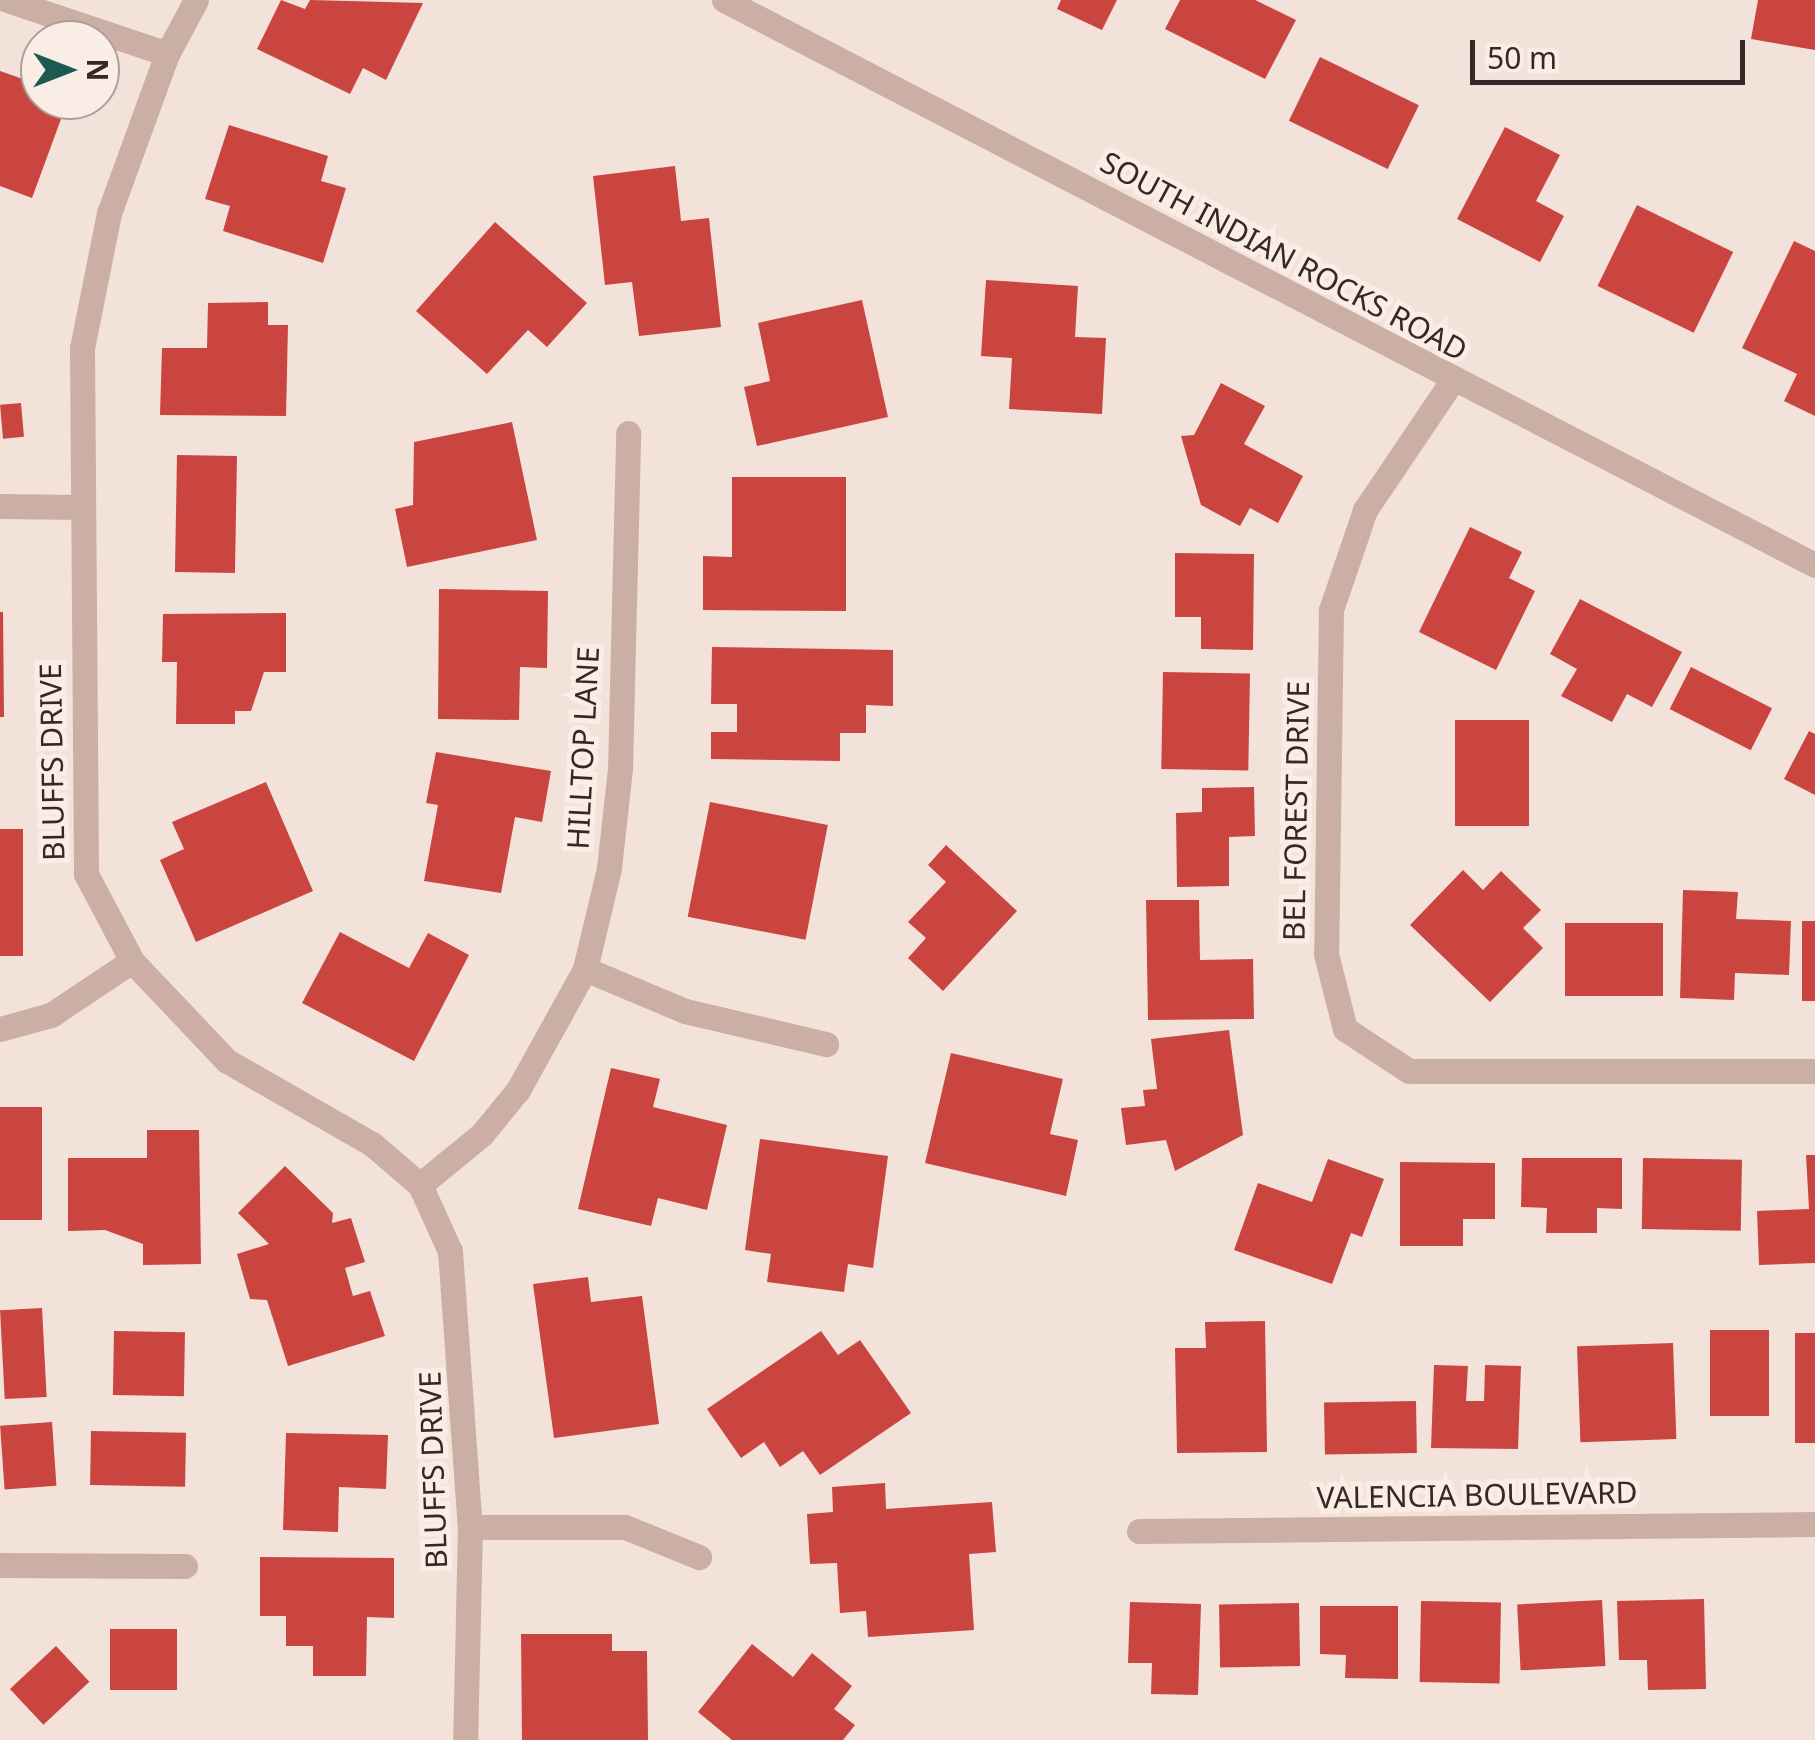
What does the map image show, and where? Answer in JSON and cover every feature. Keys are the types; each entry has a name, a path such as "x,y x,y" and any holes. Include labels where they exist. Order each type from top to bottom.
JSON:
{"street":[{"path":"7,0 167,54"},
{"name":"BLUFFS DRIVE","path":"196,0 167,54 108,214 82,348 86,874 132,961 227,1062 372,1144 420,1185 450,1251 460,1311 470,1527 465,1740"},
{"name":"SOUTH INDIAN ROCKS ROAD","path":"724,0 1815,565"},
{"name":"BEL FOREST DRIVE","path":"1452,380 1365,510 1330,610 1326,954 1344,1029 1409,1070 1815,1071"},
{"name":"HILLTOP LANE","path":"420,1185 482,1134 518,1090 585,970 609,868 620,768 628,433"},
{"path":"0,506 81,507"},
{"path":"0,1029 51,1015 132,961"},
{"path":"585,970 685,1010 826,1044"},
{"name":"VALENCIA BOULEVARD","path":"1139,1530 1815,1524"},
{"path":"470,1527 625,1527 700,1557"},
{"path":"0,1564 185,1566"}],"building":[{"path":"281,0 305,9 310,0 423,3 386,80 363,68 350,94 257,49"},
{"path":"1061,0 1117,0 1102,30 1057,9"},
{"path":"1180,0 1255,0 1296,20 1265,79 1165,29"},
{"path":"1758,0 1815,0 1815,50 1751,39"},
{"path":"1320,57 1419,105 1388,169 1289,121"},
{"path":"0,71 20,78 20,120 61,120 32,198 0,186"},
{"path":"229,125 328,156 321,181 346,188 323,263 223,231 230,206 205,199"},
{"path":"1505,127 1560,155 1536,201 1564,216 1540,262 1457,219"},
{"path":"675,166 681,221 709,218 721,327 639,336 632,282 605,285 593,176"},
{"path":"1637,205 1733,252 1694,333 1598,286"},
{"path":"495,222 587,303 547,347 528,330 487,374 416,311"},
{"path":"1794,241 1815,251 1815,416 1784,401 1797,374 1742,348"},
{"path":"986,280 1078,286 1075,337 1106,338 1102,414 1009,409 1012,358 981,356"},
{"path":"862,300 888,417 757,446 744,387 770,381 758,323"},
{"path":"268,302 268,325 288,325 286,416 160,415 162,348 207,348 208,303"},
{"path":"1221,383 1265,406 1244,444 1303,476 1278,523 1250,508 1240,526 1201,505 1181,436 1194,435"},
{"path":"21,403 24,437 3,439 0,405"},
{"path":"512,422 537,540 407,567 395,509 413,505 414,442"},
{"path":"177,455 237,456 235,573 175,572"},
{"path":"732,477 846,477 846,611 703,610 703,556 732,557"},
{"path":"1470,527 1522,552 1509,578 1535,591 1496,670 1419,632"},
{"path":"1175,553 1254,554 1253,650 1201,649 1201,617 1175,617"},
{"path":"439,589 548,591 547,668 520,667 519,720 438,719"},
{"path":"1580,599 1682,652 1652,707 1627,694 1612,722 1561,696 1577,669 1550,654"},
{"path":"3,612 4,717 0,717"},
{"path":"286,613 286,672 264,672 251,711 235,711 235,724 176,724 177,662 162,662 163,614"},
{"path":"712,647 893,650 893,706 866,705 866,733 840,733 840,761 711,759 711,732 737,732 737,704 711,704"},
{"path":"1691,667 1772,708 1751,750 1670,709"},
{"path":"1163,672 1250,674 1248,771 1161,769"},
{"path":"1455,720 1529,720 1529,826 1455,826"},
{"path":"1809,731 1815,734 1815,795 1784,779"},
{"path":"436,752 551,771 542,822 515,817 501,893 424,881 438,805 426,803"},
{"path":"266,782 313,891 196,942 160,860 184,849 172,822"},
{"path":"1254,787 1255,836 1229,837 1229,886 1177,887 1176,813 1202,812 1202,788"},
{"path":"710,802 828,825 805,940 688,917"},
{"path":"0,829 23,829 23,956 0,956"},
{"path":"946,845 1017,911 943,991 908,958 926,938 908,922 946,882 928,865"},
{"path":"1463,870 1483,890 1501,871 1541,910 1523,928 1543,948 1490,1002 1410,925"},
{"path":"1683,890 1738,892 1736,919 1791,921 1789,975 1735,973 1734,1000 1680,998"},
{"path":"1146,900 1199,900 1200,960 1253,959 1254,1019 1148,1020"},
{"path":"1802,921 1815,921 1815,1001 1802,1001"},
{"path":"1565,923 1663,923 1663,996 1565,996"},
{"path":"340,932 409,968 428,933 469,955 414,1061 302,1003"},
{"path":"1229,1030 1243,1135 1175,1171 1166,1140 1126,1145 1121,1108 1145,1106 1143,1090 1157,1089 1151,1039"},
{"path":"951,1053 1063,1079 1050,1134 1078,1140 1066,1196 925,1163"},
{"path":"611,1068 660,1079 653,1107 727,1125 707,1210 658,1198 651,1226 578,1209"},
{"path":"0,1107 42,1107 42,1220 0,1220"},
{"path":"147,1130 199,1130 201,1264 143,1265 143,1244 105,1230 68,1231 68,1158 147,1158"},
{"path":"760,1139 888,1156 873,1268 848,1264 844,1292 767,1282 771,1254 745,1250"},
{"path":"1806,1155 1815,1155 1815,1263 1759,1265 1757,1211 1809,1209"},
{"path":"1522,1158 1622,1158 1622,1209 1597,1208 1597,1233 1546,1233 1547,1208 1521,1207"},
{"path":"1643,1158 1742,1160 1741,1231 1642,1229"},
{"path":"1328,1159 1384,1179 1362,1237 1351,1233 1332,1284 1234,1250 1258,1183 1312,1202"},
{"path":"1400,1162 1495,1163 1495,1219 1463,1219 1463,1246 1400,1246"},
{"path":"285,1166 333,1213 332,1223 351,1218 365,1262 345,1268 353,1296 370,1291 385,1336 288,1366 267,1300 250,1299 237,1254 269,1244 238,1213"},
{"path":"588,1277 591,1302 642,1296 659,1424 554,1438 533,1284"},
{"path":"42,1308 47,1397 5,1399 0,1310"},
{"path":"1265,1321 1267,1452 1177,1453 1175,1348 1206,1348 1205,1322"},
{"path":"1710,1330 1769,1330 1769,1416 1710,1416"},
{"path":"114,1331 185,1332 184,1396 113,1395"},
{"path":"821,1331 838,1355 860,1340 911,1413 820,1475 803,1451 780,1467 764,1442 741,1458 707,1409"},
{"path":"1795,1333 1815,1333 1815,1443 1795,1443"},
{"path":"1673,1343 1676,1439 1580,1442 1577,1346"},
{"path":"1434,1365 1468,1366 1466,1401 1484,1401 1485,1365 1521,1366 1518,1449 1431,1448"},
{"path":"1416,1401 1417,1453 1325,1455 1324,1403"},
{"path":"52,1422 56,1486 5,1489 0,1426"},
{"path":"91,1431 186,1433 185,1487 90,1485"},
{"path":"286,1433 388,1435 386,1489 339,1487 338,1532 283,1530"},
{"path":"885,1483 886,1509 992,1502 996,1552 969,1554 974,1630 868,1637 866,1611 840,1613 837,1563 810,1564 807,1514 833,1512 832,1487"},
{"path":"260,1557 394,1558 394,1618 367,1617 366,1676 313,1676 313,1646 286,1646 286,1616 260,1616"},
{"path":"1704,1599 1706,1689 1648,1690 1647,1660 1619,1660 1617,1601"},
{"path":"1602,1600 1605,1666 1521,1670 1517,1604"},
{"path":"1421,1601 1501,1602 1500,1683 1420,1682"},
{"path":"1130,1602 1201,1604 1198,1695 1151,1694 1152,1663 1128,1663"},
{"path":"1299,1603 1300,1666 1220,1667 1219,1604"},
{"path":"1320,1606 1398,1606 1398,1679 1345,1678 1346,1655 1320,1654"},
{"path":"110,1629 177,1629 177,1690 110,1690"},
{"path":"521,1634 612,1634 612,1651 647,1651 648,1740 522,1740"},
{"path":"752,1644 793,1677 812,1653 852,1686 834,1709 855,1725 843,1740 732,1740 698,1712"},
{"path":"56,1646 89,1682 43,1725 10,1689"}]}
